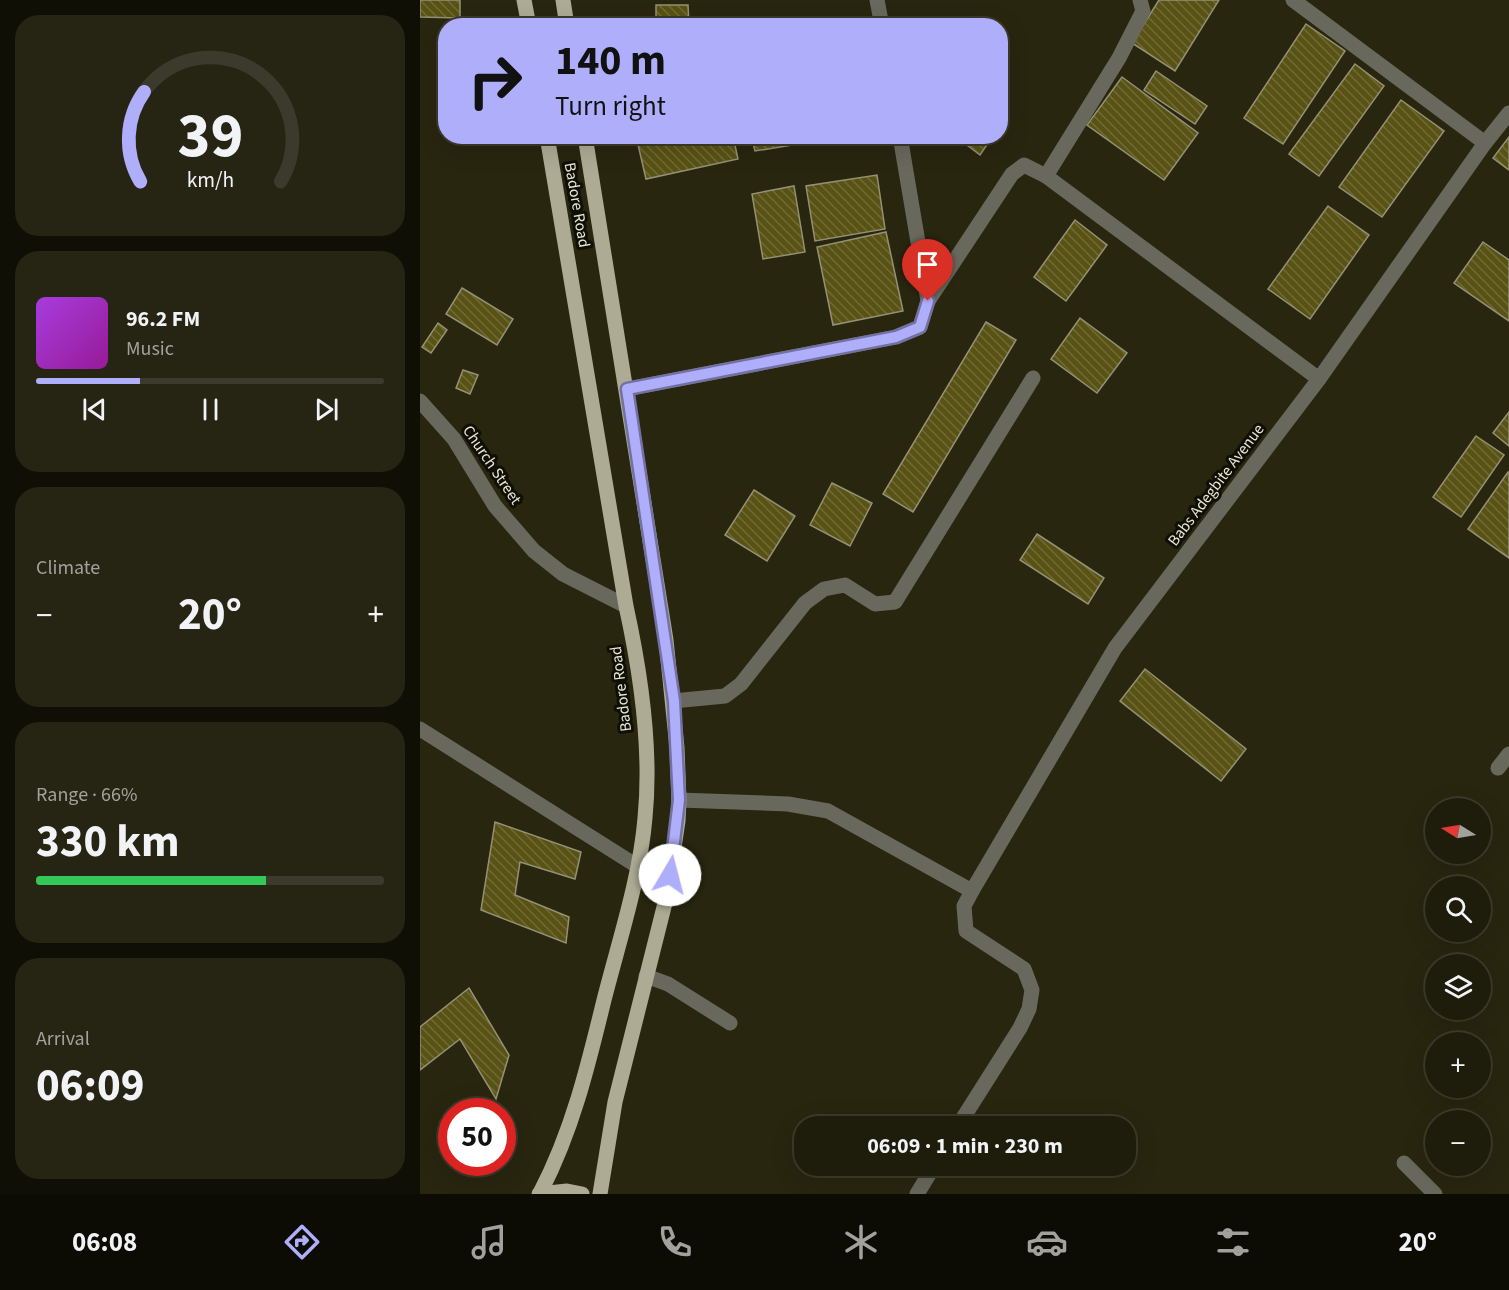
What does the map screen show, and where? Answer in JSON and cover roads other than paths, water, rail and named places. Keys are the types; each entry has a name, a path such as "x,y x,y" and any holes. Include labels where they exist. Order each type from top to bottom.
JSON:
{"main road":[{"path":"524,0 527,18"},
{"path":"563,0 566,18"},
{"name":"Badore Road","path":"540,1193 554,1166 582,1089 637,866 645,821 647,789 643,711 634,643 548,144"},
{"name":"Badore Road","path":"586,144 627,389 674,701 679,800 667,895 615,1102 600,1194"},
{"path":"540,1193 567,1191 582,1194"}],"street":[{"path":"877,0 880,18"},
{"path":"1046,176 1119,58 1143,11 1140,0"},
{"path":"1293,0 1485,142"},
{"name":"Babs Adegbite Avenue","path":"964,1116 1020,1028 1029,1009 1032,990 1024,969 966,931 964,906 972,891 1115,648 1318,379 1485,142 1509,113"},
{"path":"901,144 928,301"},
{"path":"627,389 896,337 920,327 928,301 1012,174 1023,165 1046,176 1318,379"},
{"path":"674,701 725,696 741,684 805,603 824,589 845,585 875,604 895,602 1033,378"},
{"name":"Church Street","path":"420,401 454,439 495,506 534,551 563,574 626,606"},
{"path":"420,729 637,866"},
{"path":"1498,768 1509,754"},
{"path":"679,800 788,804 828,812 972,891"},
{"path":"646,976 668,984 730,1023"},
{"path":"1404,1163 1435,1194"},
{"path":"917,1194 928,1176"}]}
